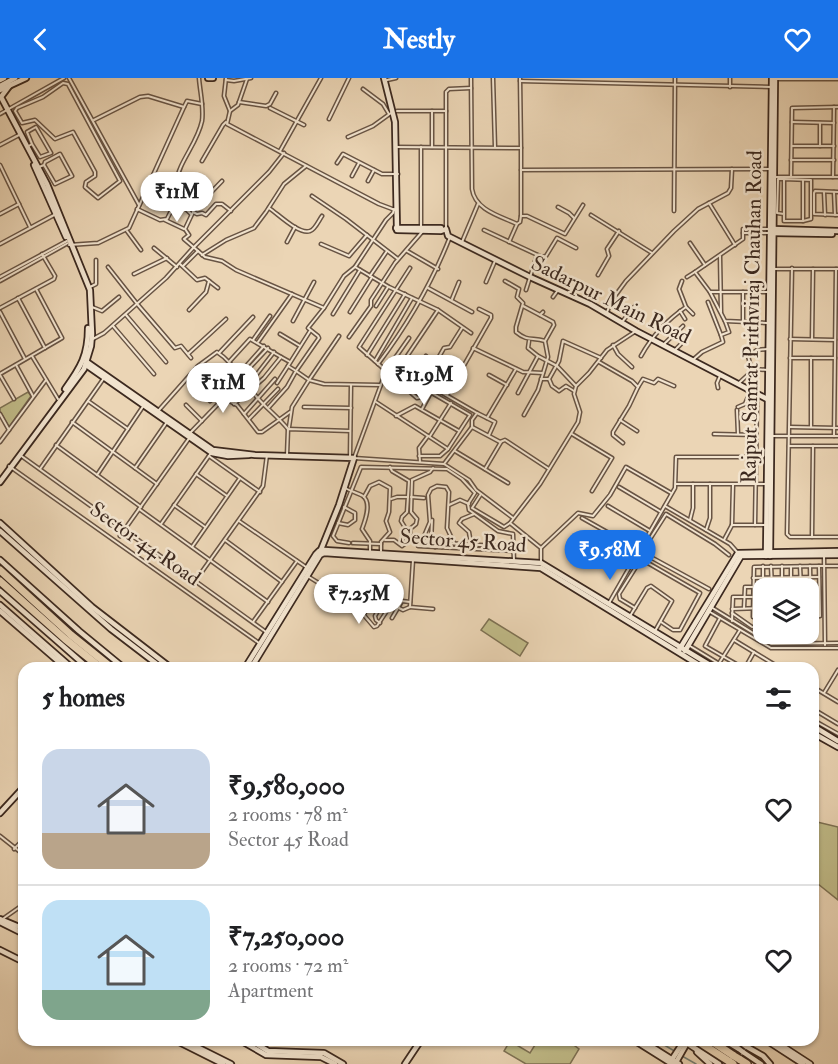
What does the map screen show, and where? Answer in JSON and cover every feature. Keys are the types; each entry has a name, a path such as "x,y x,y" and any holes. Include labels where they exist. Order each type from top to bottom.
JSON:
{"highway":[{"path":"0,570 71,635 105,662"},
{"path":"0,581 94,662"},
{"path":"84,654 87,662"},
{"path":"709,1046 747,1064"},
{"path":"719,1046 736,1058"}],"street":[{"path":"0,88 15,78"},
{"path":"0,88 26,78"},
{"path":"4,112 64,78"},
{"path":"69,78 139,205"},
{"path":"200,78 201,123 176,179 178,199 192,213 206,215 216,204 222,204 231,211"},
{"path":"230,111 224,96 226,79 234,81 249,78"},
{"path":"202,161 226,122 230,111 239,102 249,78"},
{"path":"280,152 321,78"},
{"path":"329,119 349,78"},
{"path":"396,78 386,79 393,110 397,147 398,231 445,229"},
{"path":"471,78 474,198 478,204 491,212 517,224"},
{"path":"493,78 495,148"},
{"path":"674,211 675,78"},
{"path":"730,78 730,87"},
{"path":"774,78 838,79"},
{"name":"Rajput Samrat Prithviraj Chauhan Road","path":"768,554 769,436 776,268 770,169 771,87 774,78"},
{"name":"Rajput Samrat Prithviraj Chauhan Road","path":"769,436 767,399 774,177 774,78"},
{"path":"509,242 520,222 520,79 771,87"},
{"path":"63,83 68,84 120,181 98,198 85,187 86,182 95,176 95,172 73,132 55,139 36,121 23,124 20,121 15,109 48,94 63,83"},
{"path":"4,112 1,96 10,85"},
{"path":"378,364 428,288 450,237 446,235 445,229 447,90 471,88"},
{"path":"44,89 48,94"},
{"path":"363,89 393,110 446,111"},
{"path":"40,92 43,97"},
{"path":"239,102 266,106 270,104 276,93"},
{"path":"94,120 140,97 154,97 184,107"},
{"path":"0,279 43,255 69,244 98,243 127,231 146,195 187,100 202,104"},
{"path":"0,102 19,134 56,214 88,287 91,306 90,340 86,363 10,466"},
{"path":"791,177 791,110 794,107 836,107 833,177"},
{"path":"270,108 304,125"},
{"path":"348,137 373,126 393,110"},
{"path":"432,111 432,147"},
{"path":"226,122 379,204 396,210"},
{"path":"792,122 834,123"},
{"path":"820,123 820,146"},
{"path":"0,480 81,367 90,340 88,295 41,166 30,145 27,132 35,126 51,153 40,157 30,145 19,134"},
{"path":"0,145 19,134"},
{"path":"791,146 834,146"},
{"path":"397,147 521,148"},
{"path":"349,337 371,306 371,300 398,259 407,251 422,230 421,147"},
{"path":"180,266 194,247 231,211 284,153"},
{"path":"60,154 72,176 54,184 41,166 60,154"},
{"path":"337,164 342,154 386,175 397,174"},
{"path":"791,160 834,160"},
{"path":"351,176 359,163"},
{"path":"0,165 30,227"},
{"path":"202,255 226,240 254,228 284,184 306,166"},
{"path":"606,313 618,291 687,218 730,190 732,169"},
{"path":"521,170 770,169"},
{"path":"368,181 374,170"},
{"path":"774,177 838,177"},
{"path":"784,179 784,214 784,221 811,220 812,181 784,179 777,181 777,213 784,214"},
{"path":"803,221 804,180"},
{"path":"165,220 170,216 178,199 203,181"},
{"path":"185,230 192,213 222,181"},
{"path":"814,192 836,192 836,215 814,213 814,192"},
{"path":"824,192 825,215"},
{"path":"312,196 398,259"},
{"path":"709,203 735,245"},
{"path":"0,214 19,204"},
{"path":"461,243 478,204"},
{"path":"561,240 584,205"},
{"path":"558,207 574,218"},
{"path":"269,208 295,227 307,231 312,231 322,216"},
{"path":"137,209 185,230 189,235 184,239 202,255 222,261 236,270 324,308"},
{"path":"277,383 310,331 308,327 345,276 355,267 386,220 396,210"},
{"path":"0,244 56,214"},
{"path":"591,215 652,254"},
{"path":"520,216 530,216 565,234"},
{"path":"794,221 794,230"},
{"path":"287,242 295,227"},
{"path":"687,277 743,239 743,228 838,233"},
{"path":"484,230 544,257 556,239 576,248"},
{"path":"743,233 794,230 838,233"},
{"path":"127,231 141,250"},
{"path":"598,275 609,256 607,249 619,231"},
{"path":"321,244 349,256 367,235"},
{"name":"Sadarpur Main Road","path":"450,237 530,278 590,304 636,331 721,373 767,399"},
{"path":"690,243 705,265"},
{"path":"154,248 197,279 203,278 218,288"},
{"path":"90,340 98,338 113,326 198,251"},
{"path":"350,312 388,251"},
{"path":"407,251 438,269"},
{"path":"0,308 55,278 43,255"},
{"path":"526,290 537,255"},
{"path":"720,256 721,315"},
{"path":"134,274 167,258"},
{"path":"88,287 96,284 96,260"},
{"path":"486,282 495,261"},
{"path":"108,267 175,348 181,346 191,358"},
{"path":"355,267 395,290 438,310 471,333"},
{"path":"410,268 359,345 360,348 417,398 421,397 430,387 495,422 489,435"},
{"path":"769,436 836,436 837,269 776,268"},
{"path":"791,268 787,534 790,537 838,537"},
{"path":"812,339 813,269"},
{"path":"333,314 360,270"},
{"path":"695,272 710,292 725,321 729,332 721,335"},
{"path":"506,280 519,289 517,297 523,306 542,313 554,323 544,341 547,360 537,392 524,415"},
{"path":"189,310 206,292 208,281"},
{"path":"682,281 679,289 686,307 693,314"},
{"path":"293,321 314,282"},
{"path":"452,299 459,282"},
{"path":"376,306 388,286"},
{"path":"428,288 452,299 472,312"},
{"path":"14,399 0,374 61,339 62,335 36,289"},
{"path":"553,297 558,290"},
{"path":"710,292 770,292"},
{"path":"743,292 743,322"},
{"path":"258,342 292,294"},
{"path":"367,355 405,294"},
{"path":"91,306 102,311 119,297"},
{"path":"18,298 45,348"},
{"path":"375,361 412,298"},
{"path":"694,359 702,352 723,342 708,302"},
{"path":"523,306 515,330 528,340 544,341"},
{"path":"622,322 635,306"},
{"path":"641,356 651,338 686,307"},
{"path":"447,395 492,318 491,315 479,309"},
{"path":"393,376 438,310"},
{"path":"680,311 685,319"},
{"path":"0,312 26,359"},
{"path":"126,315 166,362"},
{"path":"253,340 270,316"},
{"path":"156,413 198,366 216,352 219,353 253,317"},
{"path":"188,354 226,319"},
{"path":"725,321 769,323"},
{"path":"113,326 154,374"},
{"path":"663,345 683,326"},
{"path":"436,362 444,348 450,347 462,328"},
{"path":"269,407 287,387 319,338 310,331"},
{"path":"481,494 472,508 504,527 510,523 550,469 572,434 579,416 574,391 576,386 613,345 636,331"},
{"path":"280,334 300,346"},
{"path":"287,455 290,412 299,394 339,336"},
{"path":"381,544 351,543 334,538 344,507 352,458 386,371 409,338"},
{"path":"790,339 835,339"},
{"path":"229,362 248,340 258,342 290,362"},
{"path":"528,340 527,346 538,356 557,366 576,386"},
{"path":"549,379 557,366 563,341 600,360 638,387"},
{"path":"675,350 681,344"},
{"path":"613,345 618,354 632,367"},
{"path":"240,376 264,346"},
{"path":"210,401 268,348"},
{"path":"473,348 516,369 528,373 543,373"},
{"path":"739,383 751,373 748,357 757,350 768,349"},
{"path":"117,542 189,435 224,398 257,374 274,352"},
{"path":"219,353 229,362 250,390 288,429 350,431"},
{"path":"32,356 58,399"},
{"path":"404,387 426,356"},
{"path":"518,393 538,356"},
{"path":"234,404 264,378 280,357"},
{"path":"790,358 835,358"},
{"path":"811,358 811,427"},
{"path":"86,363 104,378 213,450 444,464 469,480 481,494 513,518"},
{"path":"86,363 144,405"},
{"path":"16,365 33,396"},
{"path":"288,366 309,380 324,384 380,385"},
{"path":"487,418 516,369"},
{"path":"752,369 768,369"},
{"path":"205,393 235,370"},
{"path":"718,388 717,381 721,373"},
{"path":"489,375 507,385"},
{"path":"40,469 104,378"},
{"path":"244,414 275,379"},
{"path":"541,379 549,379"},
{"path":"549,379 552,386 558,390 566,386 574,391"},
{"path":"623,443 613,434 643,380 654,383 658,379 674,386"},
{"path":"0,442 46,380"},
{"path":"351,385 352,458"},
{"path":"248,420 278,389"},
{"path":"738,435 738,409 745,404 751,390"},
{"path":"419,456 440,456 448,449 470,415 430,393 422,409"},
{"path":"224,398 237,405 260,433 290,412"},
{"path":"87,400 128,429"},
{"path":"755,525 757,400"},
{"path":"375,401 448,449"},
{"path":"420,462 419,448 451,403"},
{"path":"97,475 144,405"},
{"path":"186,405 202,421"},
{"path":"304,407 351,408"},
{"path":"396,416 413,407 422,409 460,432"},
{"path":"444,464 472,427 472,420 477,413"},
{"path":"0,414 9,430"},
{"path":"620,420 637,431"},
{"path":"135,468 168,421"},
{"path":"72,422 157,484"},
{"path":"472,427 501,442 505,440 550,469"},
{"path":"789,427 836,428"},
{"path":"572,434 612,458 592,491"},
{"path":"714,434 756,435"},
{"path":"189,435 260,492"},
{"path":"485,469 501,442"},
{"path":"56,445 268,602"},
{"path":"789,446 838,446"},
{"path":"812,537 813,446"},
{"path":"454,451 508,483"},
{"path":"210,454 228,456 255,454"},
{"path":"161,524 210,454"},
{"path":"20,455 267,632"},
{"path":"195,581 260,492 265,483 267,455"},
{"path":"607,606 672,494 676,484 677,457 756,457"},
{"name":"Sector 44 Road","path":"10,466 262,645"},
{"path":"254,662 267,632 322,552 332,522 360,467 449,470 476,494 469,504 469,510 498,531 513,534 514,561"},
{"path":"390,467 392,471 409,480 411,512 417,519 416,524 410,529 410,541 431,543 435,547"},
{"path":"541,566 541,548 578,513 593,516 626,467 672,494"},
{"path":"385,540 394,540 402,546 406,543 406,528 401,521 407,512 412,480 430,472 433,468"},
{"path":"196,474 227,496"},
{"path":"192,547 240,478"},
{"path":"364,497 370,486 379,482 388,486 397,496"},
{"path":"676,484 768,484"},
{"path":"689,520 693,508 693,484"},
{"path":"705,530 710,518 710,484"},
{"path":"724,540 732,525 733,484"},
{"name":"Rajput Samrat Prithviraj Chauhan Road","path":"768,484 766,525 768,554"},
{"path":"424,498 431,489 442,486 448,489 447,528 454,543"},
{"path":"619,487 661,512"},
{"path":"347,489 364,497 366,501 366,517 362,529 370,544 370,552"},
{"path":"381,553 381,542 390,532 386,521 390,489"},
{"path":"422,541 430,522 428,495"},
{"path":"389,500 397,496 424,498 429,503"},
{"path":"449,496 469,504"},
{"path":"449,505 456,500"},
{"path":"174,505 205,527"},
{"path":"608,506 650,531"},
{"path":"665,506 724,540 738,553 838,553"},
{"path":"338,523 348,525 355,520 356,515 353,511 344,507"},
{"path":"469,549 471,546 469,532 460,526 459,521 475,514"},
{"path":"709,589 645,554 643,550 666,514 729,555"},
{"path":"582,518 639,550"},
{"path":"431,543 432,519"},
{"path":"239,520 309,569 311,578 357,607 374,627 380,623 394,601 381,588 372,584 357,607"},
{"path":"0,523 95,609 163,662"},
{"path":"510,523 541,548"},
{"path":"732,525 766,525"},
{"path":"0,531 111,629 154,662"},
{"path":"225,540 282,582"},
{"path":"443,556 445,543 514,547"},
{"path":"418,546 513,551"},
{"path":"434,556 435,547"},
{"name":"Sector 45 Road","path":"322,552 443,556 514,561 541,566 683,650 708,662"},
{"name":"Sector 45 Road","path":"322,552 413,560 541,566"},
{"path":"683,650 738,553"},
{"path":"824,553 825,648"},
{"path":"683,650 741,556 768,554"},
{"path":"636,608 620,599 619,594 641,559 700,593 680,630 673,630 661,622"},
{"path":"0,560 117,662"},
{"path":"410,606 413,560"},
{"path":"253,622 297,561"},
{"path":"762,566 763,578"},
{"path":"771,566 772,578 819,577 819,566"},
{"path":"782,566 782,577"},
{"path":"791,566 791,577"},
{"path":"800,566 801,577"},
{"path":"810,566 810,577"},
{"path":"753,578 754,567 838,566"},
{"path":"249,662 311,578"},
{"path":"630,616 647,588 651,586 672,601 655,631"},
{"path":"744,608 744,588 753,587"},
{"path":"364,615 381,588"},
{"path":"0,591 82,662"},
{"path":"380,623 375,616 388,594"},
{"path":"732,621 733,597 753,597"},
{"path":"392,618 402,602 410,602"},
{"path":"0,605 65,662"},
{"path":"399,609 403,610 410,606 433,609"},
{"name":"Sector 45 Road","path":"607,606 655,631 697,662"},
{"path":"732,609 753,608"},
{"path":"710,609 720,618 771,648 838,646"},
{"path":"710,609 774,645 838,646"},
{"path":"0,611 59,662"},
{"path":"732,613 753,627"},
{"path":"720,618 704,645 734,662"},
{"path":"720,662 740,630"},
{"path":"734,640 771,662"},
{"path":"771,648 774,645"},
{"path":"748,662 754,652"},
{"path":"824,693 838,670"},
{"path":"819,690 838,702"},
{"path":"819,713 838,724"},
{"path":"819,723 838,734"},
{"path":"819,730 838,741"},
{"path":"819,736 838,747"},
{"path":"0,815 18,796"},
{"path":"0,836 18,851"},
{"path":"14,849 18,845"},
{"path":"18,908 1,920 18,928"},
{"path":"0,949 18,958"},
{"path":"187,1046 223,1064"},
{"path":"195,1046 231,1064"},
{"path":"250,1046 266,1055 321,1057 335,1064"},
{"path":"260,1046 268,1051 324,1053 343,1064"},
{"path":"404,1064 415,1046"},
{"path":"645,1046 673,1062"},
{"path":"650,1046 673,1062"},
{"path":"673,1062 681,1046"},
{"path":"692,1046 719,1064"},
{"path":"746,1046 763,1056 770,1064"},
{"path":"775,1046 803,1064"},
{"path":"782,1046 810,1064"},
{"path":"695,1048 710,1064"},
{"path":"736,1058 761,1064"},
{"path":"661,1064 673,1062"}],"shaded area":[{"path":"28,392 31,396 9,427 0,408"},
{"path":"489,619 528,643 520,656 481,630"},
{"path":"819,822 838,827 838,900 819,885"},
{"path":"507,1046 518,1046 530,1053 534,1046 575,1046 579,1049 570,1064 526,1064 504,1051"}],"waterway":[{"path":"666,1046 676,1052"},
{"path":"682,1056 696,1064"}]}
